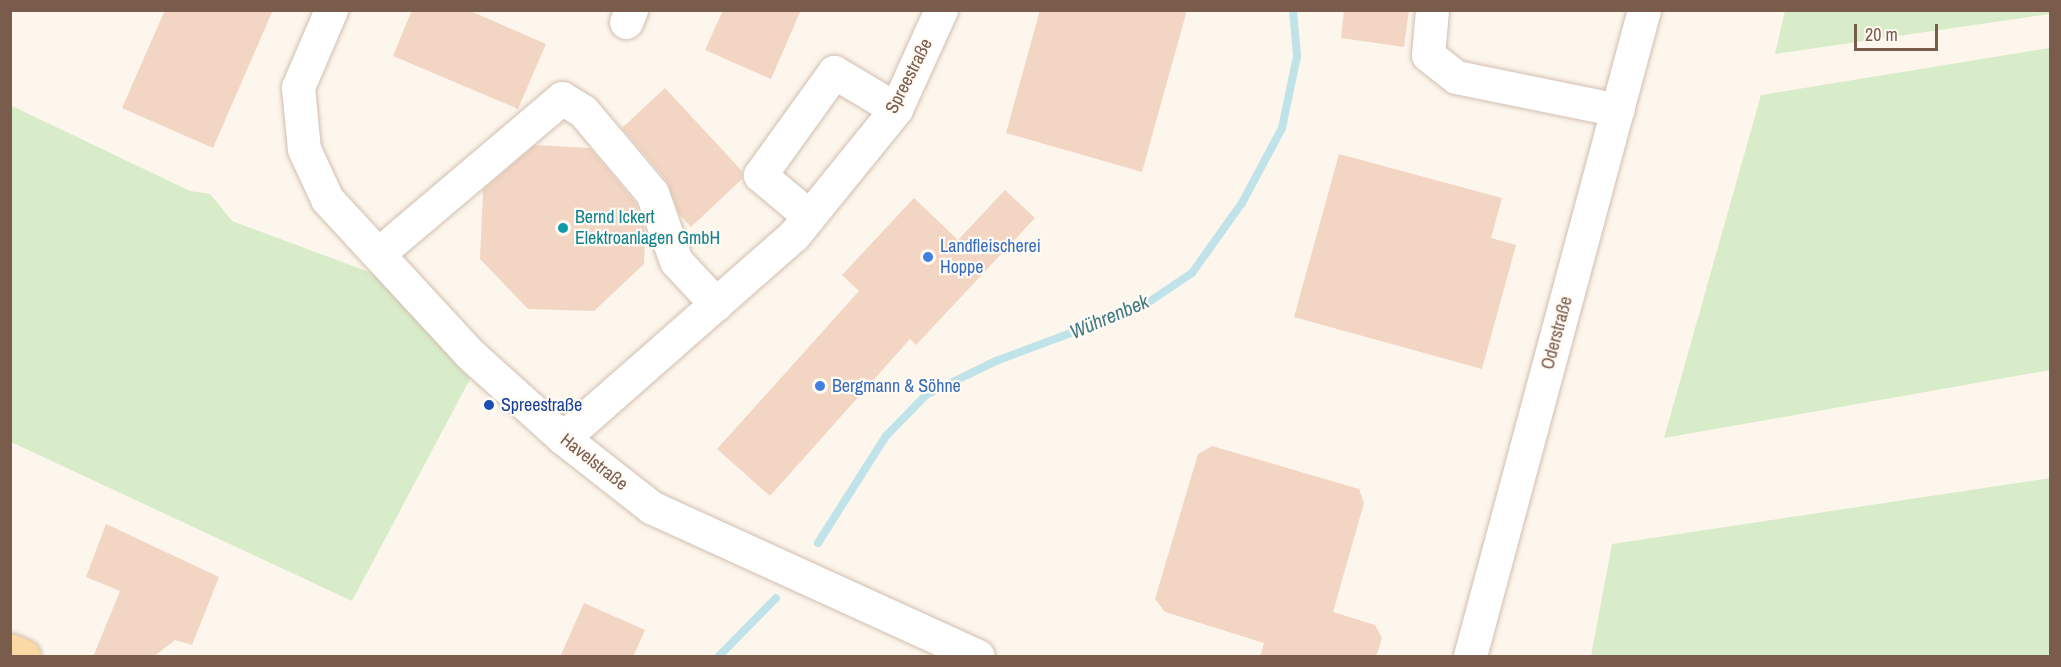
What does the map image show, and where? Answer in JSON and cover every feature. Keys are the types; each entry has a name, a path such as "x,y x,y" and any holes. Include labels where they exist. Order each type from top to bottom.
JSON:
{"main road":[{"path":"10,650 24,657"}],"street":[{"name":"Havelstraße","path":"331,10 298,87 304,149 327,199 470,354 563,438 651,507 978,657"},
{"path":"1432,10 1428,55 1456,77 1618,110"},
{"name":"Oderstraße","path":"1470,657 1644,10"},
{"name":"Spreestraße","path":"563,438 794,235 896,109 936,12"},
{"path":"809,216 760,175 834,72 896,109"},
{"path":"378,254 562,98 582,111 652,193 676,261 716,304"}],"green space":[{"path":"2050,10 2050,14 1775,54 1785,11"},
{"path":"2050,48 2050,370 1664,438 1761,95"},
{"path":"10,105 190,191 210,194 232,221 377,275 470,379 352,601 11,442"},
{"path":"2050,478 2050,656 1591,656 1612,544"}],"building":[{"path":"165,10 273,10 213,148 122,108"},
{"path":"412,10 468,10 546,44 518,109 393,56"},
{"path":"723,10 801,10 771,79 705,50"},
{"path":"1040,10 1187,10 1142,172 1006,133"},
{"path":"1344,10 1409,10 1404,47 1341,38"},
{"path":"665,88 742,171 742,179 691,227 679,214 667,181 622,128"},
{"name":"Bernd Ickert Elektroanlagen GmbH","path":"535,145 590,148 635,202 645,230 644,264 594,311 528,309 480,259 483,190"},
{"path":"1339,154 1502,198 1491,238 1516,245 1482,369 1294,317"},
{"path":"1005,190 1035,218 916,345 910,339 770,496 717,449 859,291 842,275 914,198 958,240"},
{"path":"1212,446 1359,489 1364,503 1333,612 1375,625 1382,638 1376,657 1260,657 1264,643 1165,612 1155,599 1198,454"},
{"path":"106,524 219,577 192,645 175,640 153,657 93,657 120,591 86,577"},
{"path":"584,603 645,630 633,657 560,657"}],"waterway":[{"name":"Wührenbek","path":"818,543 886,436 926,395 996,361 1143,306 1192,273 1242,203 1282,128 1297,56 1293,10"},
{"name":"Wührenbek","path":"719,656 776,598"}],"place":[{"name":"Bernd Ickert Elektroanlagen GmbH","path":"563,228"},
{"name":"Landfleischerei Hoppe","path":"928,257"},
{"name":"Bergmann & Söhne","path":"820,386"},
{"name":"Spreestraße","path":"489,405"}]}
